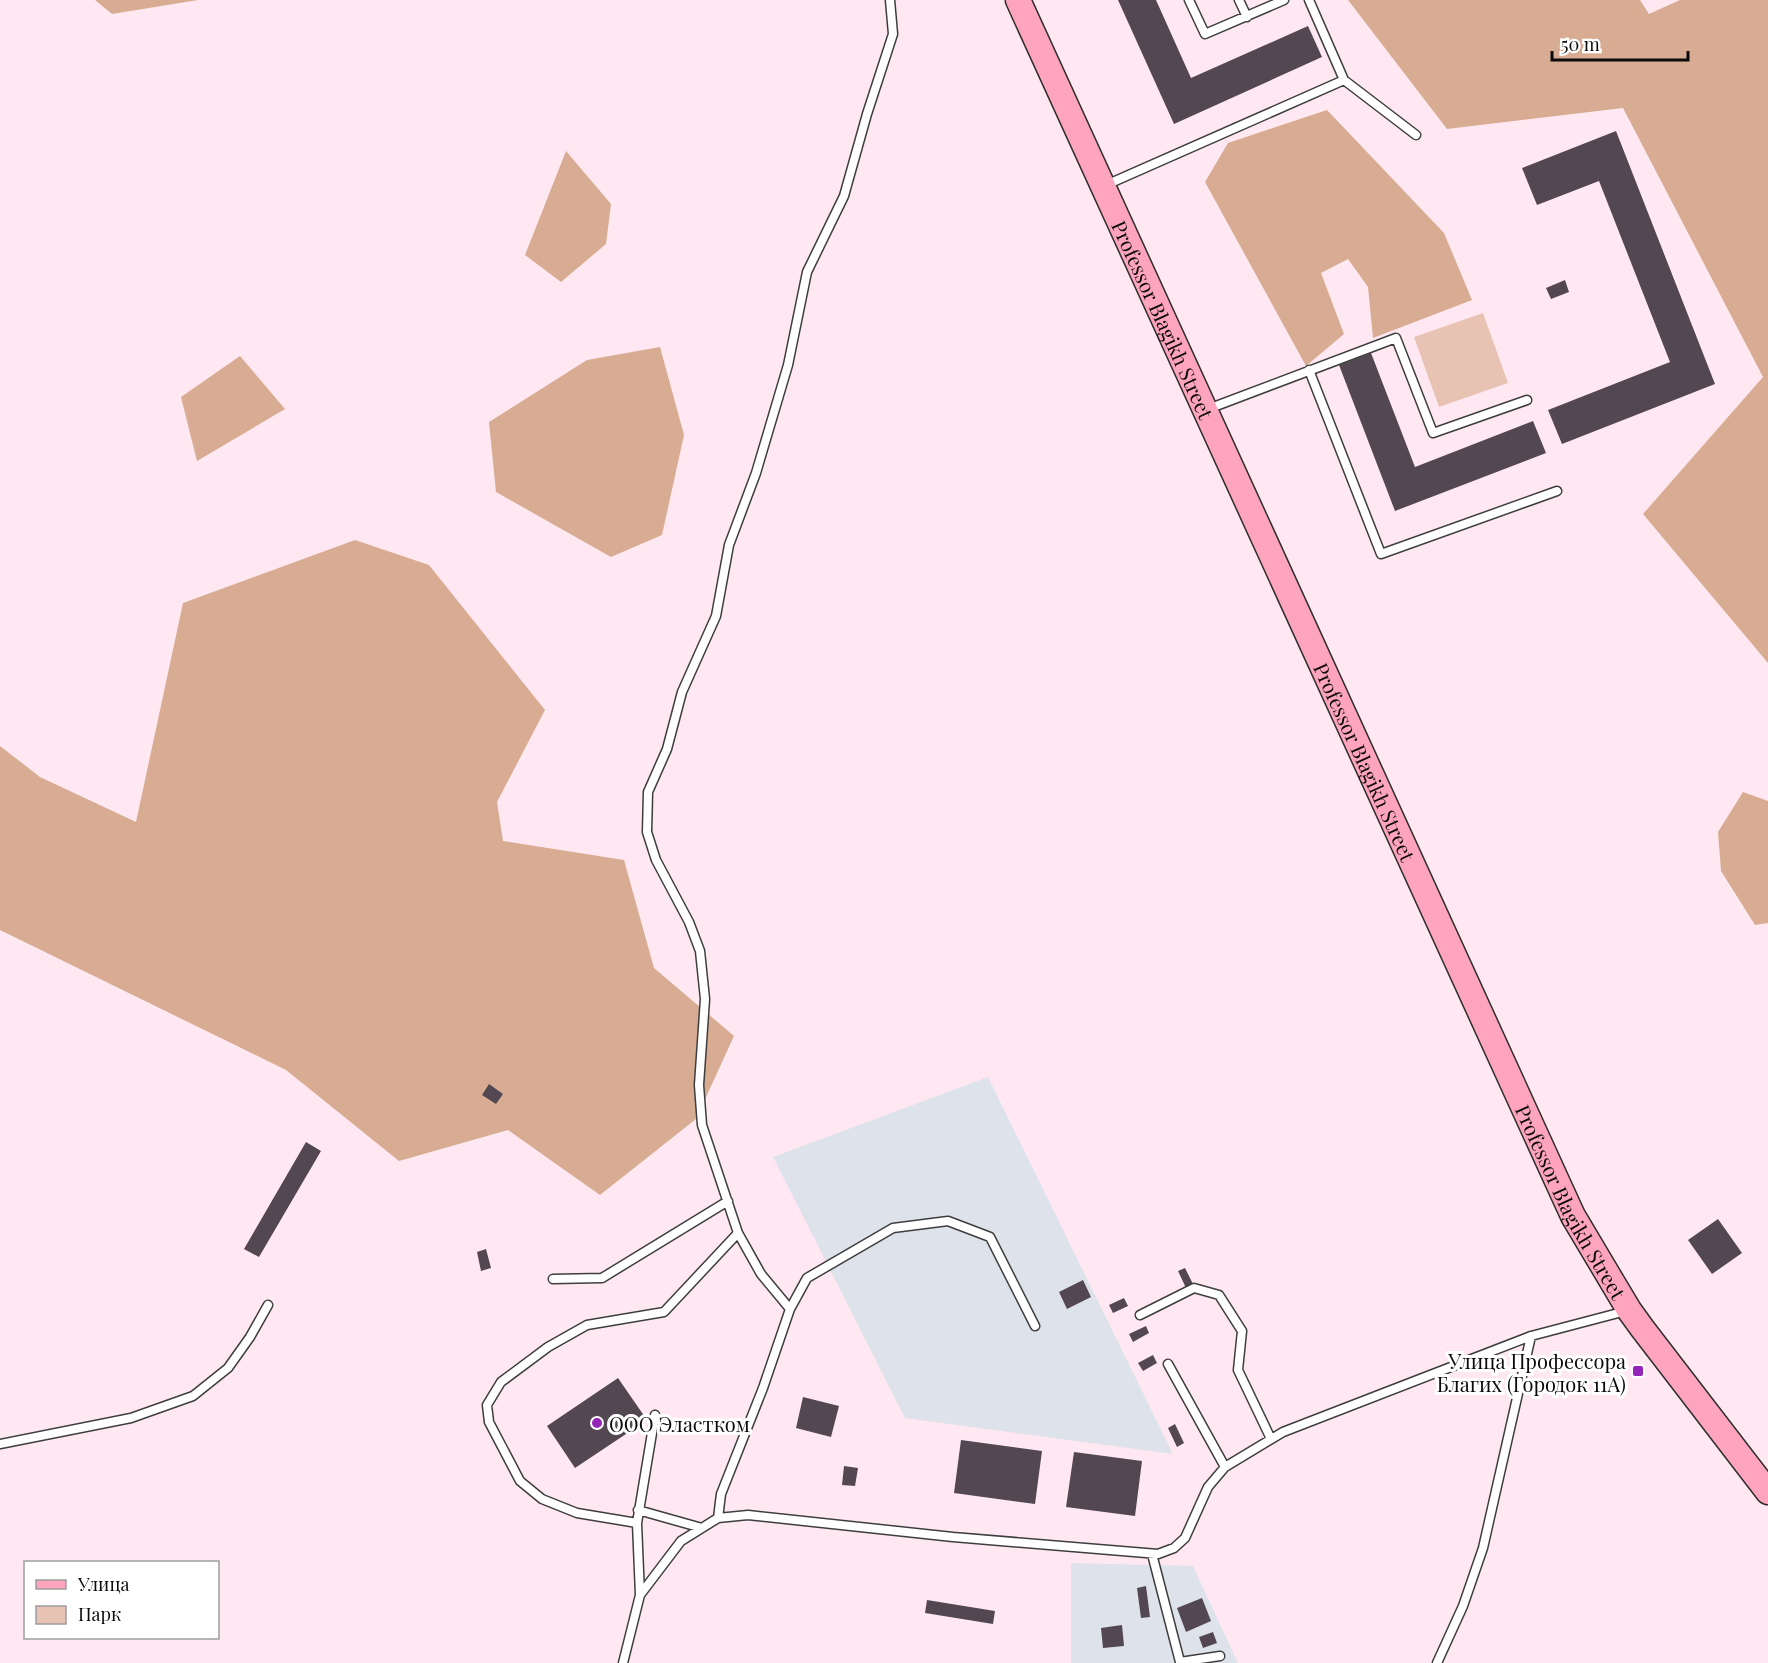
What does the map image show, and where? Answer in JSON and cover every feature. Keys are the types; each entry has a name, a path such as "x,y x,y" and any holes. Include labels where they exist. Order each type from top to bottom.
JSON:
{"main road":[{"name":"Professor Blagikh Street","path":"1018,0 1574,1216 1629,1310 1768,1492"}],"lane":[{"path":"790,1309 761,1274 738,1233 702,1125 699,1085 705,999 700,951 689,922 656,860 647,832 648,792 667,749 682,692 716,616 729,545 756,473 788,365 807,272 844,196 893,34 890,0"},
{"path":"1189,0 1206,34 1284,0"},
{"path":"1239,0 1247,16"},
{"path":"1309,0 1344,80 1416,135"},
{"path":"1103,187 1344,80"},
{"path":"1204,410 1395,338 1434,433 1527,400"},
{"path":"1309,370 1381,554 1557,491"},
{"path":"552,1280 602,1278 728,1201"},
{"path":"718,1518 721,1494 764,1388 790,1309 807,1278 893,1228 948,1221 990,1237 1035,1326"},
{"path":"637,1523 577,1512 542,1499 520,1481 489,1422 487,1405 501,1382 548,1347 587,1325 664,1312 738,1233"},
{"path":"1140,1315 1194,1288 1219,1295 1242,1331 1238,1370 1271,1439"},
{"path":"0,1444 131,1418 193,1396 228,1368 250,1337 268,1305"},
{"path":"640,1594 681,1541 718,1518 748,1515 953,1537 1158,1554 1174,1548 1185,1538 1208,1487 1226,1467 1283,1432 1531,1336 1629,1310"},
{"path":"1437,1663 1463,1606 1483,1548 1531,1336"},
{"path":"1168,1364 1226,1467"},
{"path":"623,1663 640,1594 638,1510 655,1415"},
{"path":"638,1510 702,1528"},
{"path":"1152,1554 1180,1662 1220,1656"}],"shaded area":[{"path":"95,0 198,0 112,14"},
{"path":"1348,0 1640,0 1649,14 1680,0 1768,0 1768,663 1643,514 1763,377 1623,108 1447,129"},
{"path":"1327,110 1444,233 1472,300 1373,338 1368,287 1348,259 1321,273 1344,334 1306,366 1205,182 1228,143"},
{"path":"566,151 611,204 606,244 561,282 525,255"},
{"path":"660,347 684,435 662,535 611,557 496,492 489,422 587,360"},
{"path":"240,356 285,409 197,461 181,397"},
{"path":"355,540 429,565 545,710 497,802 503,841 624,860 654,968 734,1036 696,1119 600,1195 508,1130 399,1161 286,1070 0,930 0,746 40,777 136,822 183,603"},
{"path":"1743,792 1768,801 1768,923 1755,925 1721,871 1718,832"},
{"path":"988,1077 1173,1454 905,1418 773,1157"},
{"path":"1071,1563 1193,1566 1238,1663 1071,1663"}],"green space":[{"path":"1483,313 1508,383 1439,407 1414,337"}],"building":[{"path":"1118,0 1156,0 1191,78 1308,26 1322,57 1174,124"},
{"path":"1616,131 1715,384 1562,444 1548,410 1670,362 1599,181 1537,205 1522,168"},
{"path":"1565,280 1569,292 1551,299 1546,288"},
{"path":"1371,353 1415,467 1533,421 1546,453 1395,511 1339,365"},
{"path":"489,1084 503,1094 496,1104 482,1095"},
{"path":"306,1142 321,1151 259,1257 244,1249"},
{"path":"1718,1219 1742,1253 1712,1274 1688,1240"},
{"path":"486,1249 491,1268 481,1271 477,1252"},
{"path":"1185,1268 1193,1284 1186,1288 1178,1271"},
{"path":"1083,1280 1091,1297 1067,1309 1059,1292"},
{"path":"1124,1298 1128,1306 1113,1313 1109,1305"},
{"path":"1146,1326 1149,1333 1133,1342 1129,1334"},
{"path":"1153,1355 1157,1363 1143,1371 1138,1363"},
{"name":"ООО Эластком","path":"618,1378 647,1420 575,1468 547,1426"},
{"path":"803,1397 839,1406 831,1437 796,1428"},
{"path":"1175,1424 1184,1443 1177,1447 1168,1428"},
{"path":"961,1440 1042,1451 1035,1504 954,1493"},
{"path":"1074,1452 1142,1461 1135,1516 1066,1507"},
{"path":"844,1466 858,1468 855,1486 842,1485"},
{"path":"1146,1586 1150,1617 1141,1618 1137,1588"},
{"path":"1202,1598 1211,1621 1186,1632 1177,1608"},
{"path":"927,1600 995,1611 993,1624 925,1613"},
{"path":"1122,1625 1124,1646 1103,1648 1101,1628"},
{"path":"1213,1632 1217,1643 1203,1648 1199,1637"}],"place":[{"name":"Улица Профессора Благих (Городок 11А)","path":"1638,1371"},
{"name":"ООО Эластком","path":"597,1423"}]}
